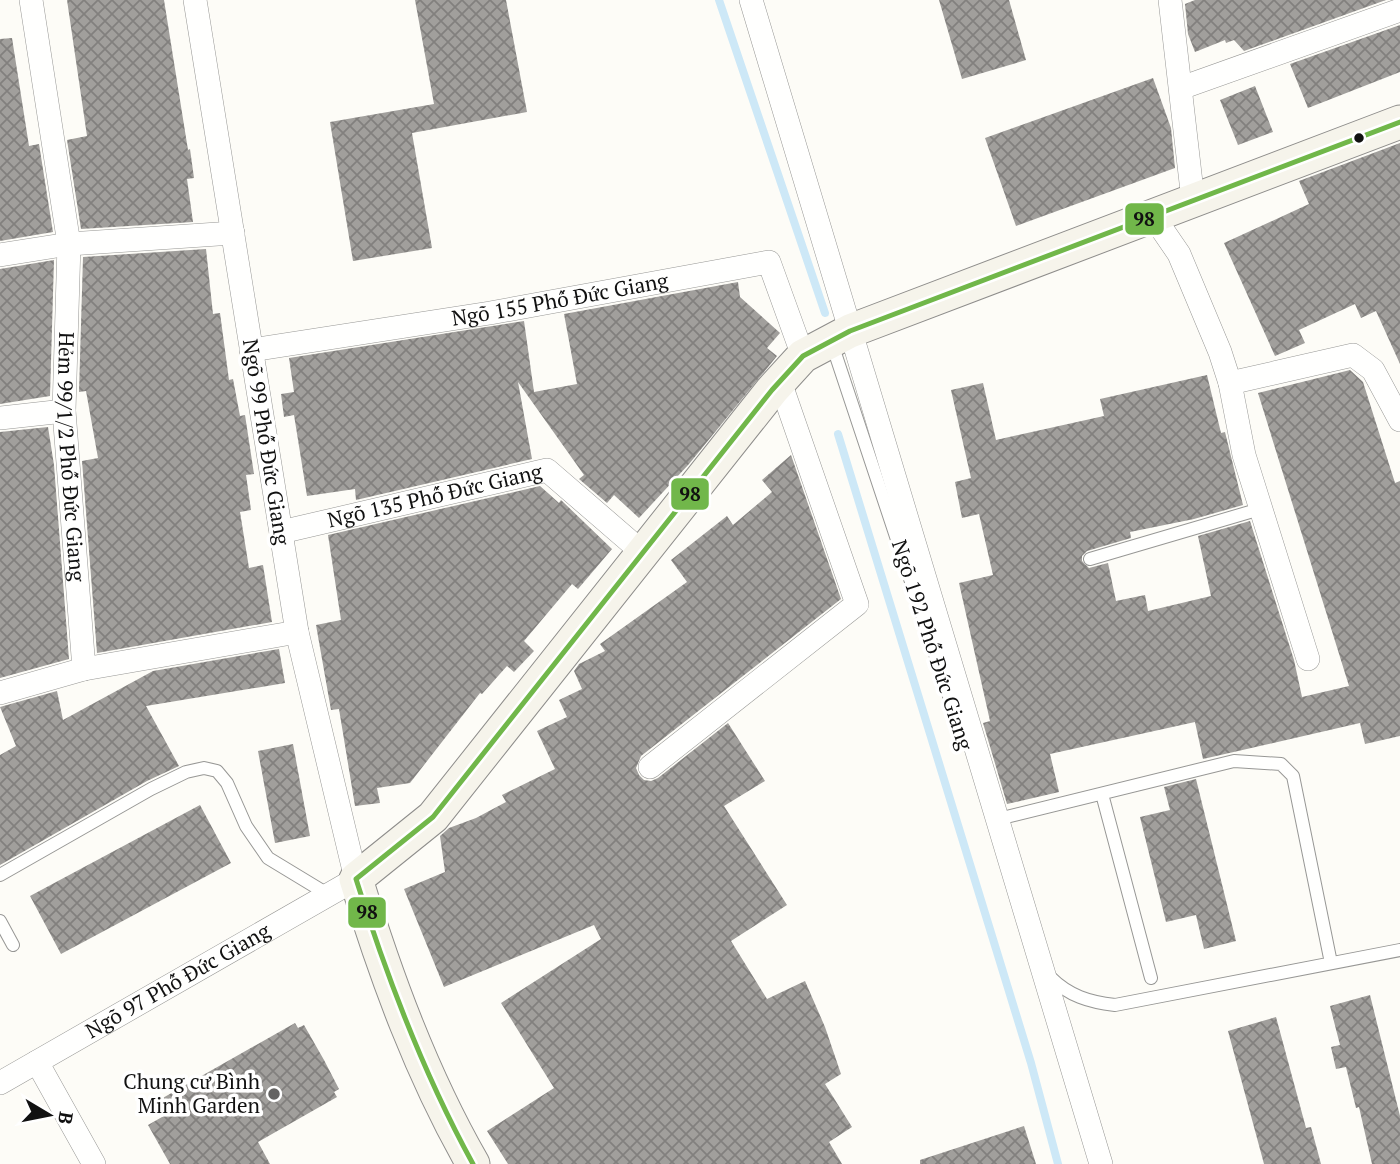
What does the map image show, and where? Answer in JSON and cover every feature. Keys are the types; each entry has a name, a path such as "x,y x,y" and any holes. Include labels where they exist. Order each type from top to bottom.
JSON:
{"street":[{"name":"Hẻm 99/1/2 Phố Đức Giang","path":"31,0 69,244 64,411 84,669"},
{"name":"Ngõ 99 Phố Đức Giang","path":"195,0 297,632 343,887"},
{"path":"751,0 828,343 994,820 1035,960 1101,1164"},
{"path":"1175,2 1193,200"},
{"path":"1181,88 1400,10"},
{"path":"473,1164 449,1122 380,957 343,887 433,817 779,382 828,343 1400,122"},
{"path":"1153,216 1179,254 1220,352 1230,383 1244,455 1308,659"},
{"path":"0,255 69,244 233,233"},
{"name":"Ngõ 155 Phố Đức Giang","path":"251,350 490,313 769,262 828,343"},
{"path":"1230,383 1353,355 1373,370 1400,420"},
{"path":"650,767 857,604 779,382"},
{"path":"0,418 64,411"},
{"name":"Ngõ 135 Phố Đức Giang","path":"281,531 547,470 642,552"},
{"path":"0,693 84,669 297,632"},
{"name":"Ngõ 97 Phố Đức Giang","path":"0,1083 343,887"},
{"path":"37,1062 94,1164"}],"lane":[{"path":"1090,559 1260,509"},
{"path":"994,820 1234,761 1281,764 1293,776 1331,963"},
{"path":"0,875 151,789 186,772 204,768 217,771 228,783 246,826 268,858 343,887"},
{"path":"1101,793 1151,978"},
{"path":"0,921 13,945"},
{"path":"1035,960 1063,990 1089,1002 1115,1005 1400,950"}],"building":[{"path":"67,0 164,0 194,178 187,179 193,222 81,229 67,140 87,136"},
{"path":"415,0 506,0 527,112 412,133 432,248 353,261 330,122 434,104"},
{"path":"939,0 1009,0 1026,60 962,79"},
{"path":"1195,0 1386,0 1244,51 1234,40 1226,43 1225,40 1195,52 1188,34 1185,4"},
{"path":"1400,25 1400,72 1308,108 1290,64"},
{"path":"12,38 29,146 39,144 53,232 0,241 0,39"},
{"path":"1153,78 1171,128 1175,168 1016,226 985,138"},
{"path":"1255,86 1273,132 1238,145 1220,100"},
{"path":"1400,143 1400,364 1376,311 1361,318 1355,304 1299,330 1305,343 1275,356 1224,243 1309,204 1299,181"},
{"path":"206,249 213,314 220,313 229,380 233,379 240,416 245,415 254,474 246,475 251,510 240,512 249,568 263,565 272,622 97,653 82,461 98,458 86,391 79,392 83,257"},
{"path":"54,260 50,396 0,404 0,269"},
{"path":"738,282 740,297 780,333 767,348 777,356 689,464 639,518 614,495 607,503 579,479 584,475 518,382 532,459 356,500 355,489 307,496 294,415 284,417 281,394 294,392 289,358 524,321 534,392 577,384 564,314"},
{"path":"1350,370 1363,382 1395,483 1400,481 1400,736 1365,744 1360,723 1203,759 1195,722 1050,754 1059,792 1007,804 983,723 990,721 959,583 993,575 979,514 962,518 955,482 971,478 951,390 983,383 996,440 1104,416 1100,399 1207,375 1221,433 1225,432 1243,505 1194,519 1130,532 1131,538 1087,551 1082,556 1082,561 1089,568 1108,563 1116,601 1145,595 1148,611 1211,596 1198,536 1250,521 1294,660 1302,697 1349,686 1258,393"},
{"path":"48,427 54,465 69,659 0,678 0,432"},
{"path":"791,455 841,599 641,756 636,768 644,780 658,778 728,723 765,781 724,806 787,905 731,941 767,999 805,981 841,1074 825,1084 852,1127 829,1142 842,1164 508,1164 487,1131 554,1088 501,1003 601,939 594,925 444,987 404,889 445,872 440,836 449,828 476,818 506,802 502,795 555,769 537,731 567,717 559,700 582,689 574,671 579,664 605,651 600,644 687,582 671,560 727,516 733,525 772,492 762,480"},
{"path":"540,486 559,503 561,500 612,549 578,589 572,584 524,641 534,651 514,672 507,666 482,694 480,693 410,783 377,788 380,803 355,806 339,709 331,710 316,625 341,620 328,535"},
{"path":"279,649 285,683 146,706 179,766 147,781 0,865 0,755 16,746 0,707 57,691 63,720 153,671"},
{"path":"293,744 310,836 275,843 258,751"},
{"path":"1196,779 1236,941 1204,949 1196,915 1166,922 1140,817 1170,810 1164,787"},
{"path":"200,805 231,863 61,954 30,896"},
{"path":"1370,995 1400,1116 1400,1164 1372,1164 1359,1107 1356,1108 1346,1067 1336,1069 1331,1047 1340,1045 1330,1006"},
{"path":"1276,1017 1306,1128 1311,1127 1321,1164 1264,1164 1228,1031"},
{"name":"Chung cư Bình Minh Garden","path":"295,1023 298,1028 304,1025 324,1060 339,1089 334,1092 337,1097 258,1142 270,1164 170,1164 148,1125 169,1113 161,1099"},
{"path":"1024,1126 1036,1164 920,1164 920,1160"}],"waterway":[{"path":"719,0 825,313"},
{"path":"838,434 1031,1063 1058,1164"}],"transit line":[{"name":"98","path":"473,1164 438,1095 407,1024 356,879 433,817 772,390 803,356 850,331 1400,122"}],"place":[{"name":"Chung cư Bình Minh Garden","path":"274,1094"}]}
